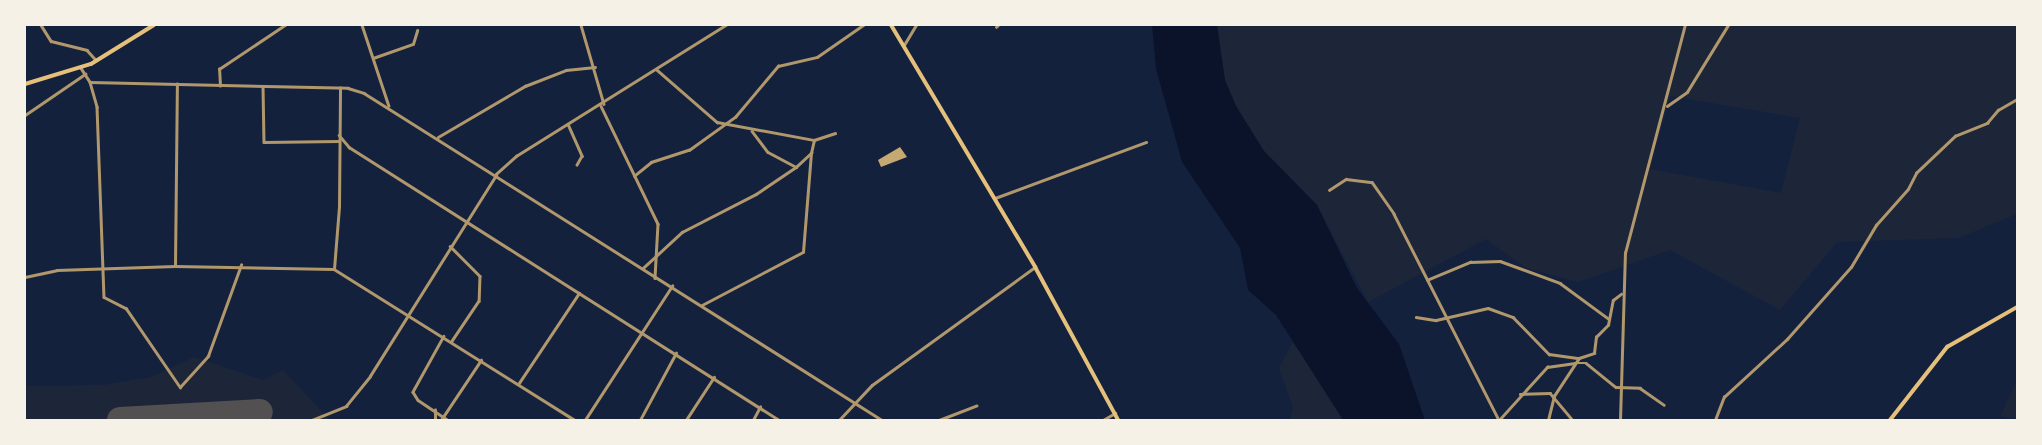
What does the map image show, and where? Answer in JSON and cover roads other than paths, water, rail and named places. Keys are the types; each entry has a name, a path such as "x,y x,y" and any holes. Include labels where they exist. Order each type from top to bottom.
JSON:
{"main road":[{"path":"25,84 96,62 154,25"},
{"path":"891,25 1035,267 1118,420"},
{"path":"1890,420 1947,348 2017,307"}],"street":[{"path":"40,25 51,41 87,50 96,62"},
{"path":"220,86 219,69 285,25"},
{"path":"362,25 389,106"},
{"path":"581,25 595,67 602,105 658,224 658,254 655,278"},
{"path":"312,420 346,406 408,314 496,174 568,124 602,105 726,25"},
{"path":"634,176 651,162 689,150 728,122 778,66 817,57 863,25"},
{"path":"904,45 916,25"},
{"path":"1619,419 1621,294 1632,217 1667,106 1685,25"},
{"path":"1667,106 1687,92 1728,25"},
{"path":"373,58 413,44 417,31"},
{"path":"438,137 525,86 566,70 595,67"},
{"path":"81,68 90,82 97,107 100,269 104,297 126,308 180,387 208,356 241,265"},
{"path":"656,69 710,119 728,122 751,130 814,140 835,134"},
{"path":"25,115 86,74"},
{"path":"90,82 356,89 389,106 643,268 655,278 672,286 882,420"},
{"path":"174,266 177,84"},
{"path":"263,86 264,142 339,141"},
{"path":"334,269 340,88"},
{"path":"1715,420 1724,397 1787,339 1851,267 1876,225 1908,189 1916,173 1955,136 1988,123 1998,110 2017,99"},
{"path":"568,124 582,156 576,165"},
{"path":"751,130 768,152 796,167"},
{"path":"339,135 349,147 779,420"},
{"path":"702,305 803,252 810,153 814,140"},
{"path":"995,198 1146,142"},
{"path":"643,268 682,232 756,194 796,167 810,153"},
{"path":"1329,190 1346,178 1372,182 1427,280 1499,420 1518,394 1547,367 1586,362 1620,386 1640,388 1664,406"},
{"path":"450,246 480,276 479,301 452,341"},
{"path":"1427,280 1470,262 1500,261 1560,283 1608,318"},
{"path":"25,277 100,269 174,266 241,265 334,269 452,341 575,420"},
{"path":"839,420 872,385 1035,267"},
{"path":"585,420 640,331 672,286"},
{"path":"519,383 579,292"},
{"path":"1416,317 1436,320 1444,315 1488,308 1513,317 1549,354 1579,358 1594,353 1596,338 1608,318 1613,300 1621,294"},
{"path":"444,336 413,392 447,419"},
{"path":"640,420 676,353"},
{"path":"1548,420 1554,396 1579,358"},
{"path":"442,420 447,419 481,360"},
{"path":"686,420 714,377"},
{"path":"1518,394 1554,396 1574,420"},
{"path":"939,420 976,406"},
{"path":"752,420 760,407"},
{"path":"435,410 435,420"},
{"path":"1103,420 1115,413"}]}
